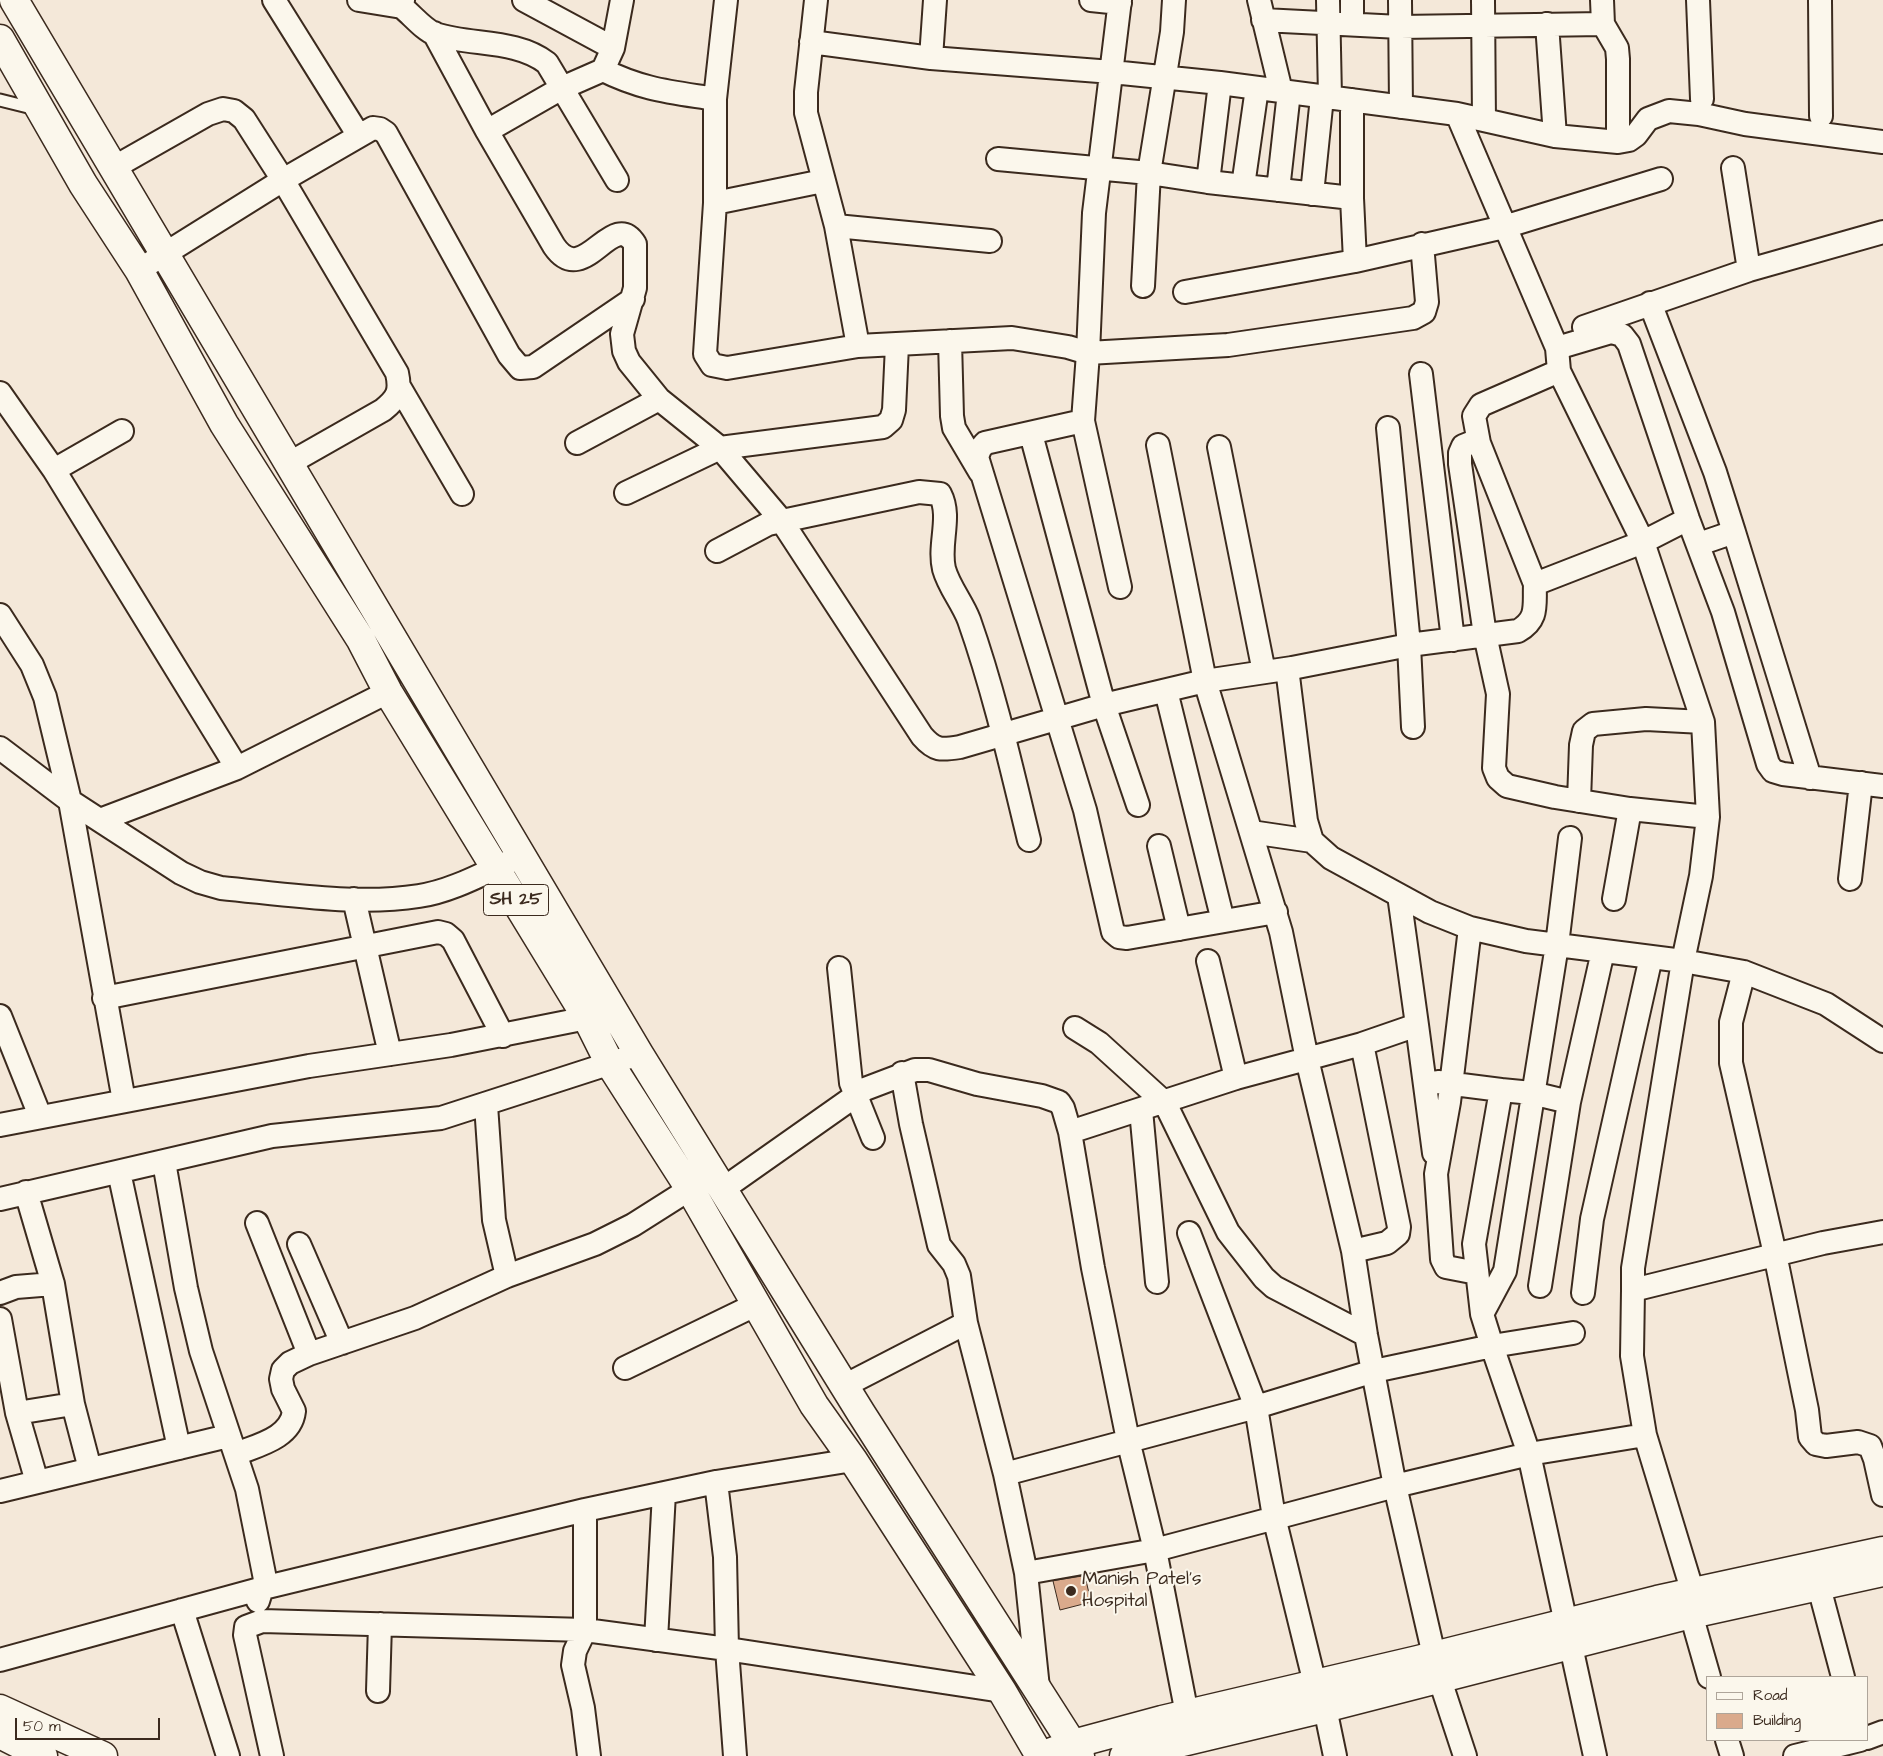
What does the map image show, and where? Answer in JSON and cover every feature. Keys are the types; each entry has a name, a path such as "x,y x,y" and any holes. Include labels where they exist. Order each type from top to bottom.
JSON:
{"main road":[{"path":"14,0 639,1054 844,1386 1077,1750"},
{"name":"SH 25","path":"0,40 83,184 139,270 224,424 361,640 388,692 587,1018 610,1064 690,1189 814,1405 853,1460 1002,1691 1041,1756"},
{"path":"26,85 55,71"},
{"path":"1124,1756 1320,1696 1692,1603 1883,1551"},
{"path":"1692,1603 1819,1587 1883,1572"},
{"path":"0,1708 103,1756"},
{"path":"1,1728 43,1756"},
{"path":"1041,1756 1193,1736"}],"street":[{"path":"274,0 359,136"},
{"path":"359,0 403,3 434,33 487,132 554,246 566,259 573,261 581,258 618,234 626,234 631,238 635,244 636,254 633,299 622,334 624,351 647,386 720,448 782,520 922,736 932,747 953,748 1104,705 1205,681 1292,668 1409,645 1518,631 1527,626 1533,618 1535,584 1478,440 1474,416 1481,405 1559,372"},
{"path":"524,0 612,48"},
{"path":"487,132 562,88 603,70 612,48 622,0"},
{"path":"726,0 715,99 715,204 705,354 712,365 727,368 858,346 1012,338 1088,353 1228,345 1413,318 1424,312 1427,302 1422,244"},
{"path":"816,0 806,92 806,113 836,226 858,346"},
{"path":"931,58 935,0"},
{"path":"1091,0 1120,1 1094,213 1083,421 1120,587"},
{"path":"1143,286 1149,173 1172,32 1174,0"},
{"path":"1352,0 1352,23"},
{"path":"1400,0 1401,107"},
{"path":"1483,0 1484,120"},
{"path":"1602,0 1603,24 1617,48 1618,142"},
{"path":"1698,0 1702,99"},
{"path":"1820,0 1821,116"},
{"path":"1278,190 1285,91 1261,10 1328,11 1352,23 1400,26 1603,24"},
{"path":"1328,11 1335,98 1352,198 1355,261"},
{"path":"1547,24 1555,136"},
{"path":"434,33 513,48 540,57 547,62 617,180"},
{"path":"811,42 931,58 1112,72 1285,91 1457,114 1555,136 1618,142 1629,140 1636,135 1648,119 1669,111 1699,114 1764,127 1883,142"},
{"path":"603,70 630,84 715,99"},
{"path":"1208,182 1220,83"},
{"path":"1243,186 1257,88"},
{"path":"1312,194 1335,98"},
{"path":"112,168 208,114 223,109 234,111 244,119 283,180 397,373 400,388 462,494"},
{"path":"1457,114 1554,343 1559,372 1643,542 1703,722 1708,817 1701,876 1683,961 1633,1268 1632,1356 1645,1435 1692,1603 1709,1676"},
{"path":"139,270 283,180 373,128 380,128 386,133 509,355 520,368 533,367 633,299"},
{"path":"998,159 1100,170 1149,173 1208,182 1352,198"},
{"path":"1733,168 1750,270"},
{"path":"1185,292 1355,261 1422,244 1504,227 1661,179"},
{"path":"715,204 824,181"},
{"path":"836,226 990,241"},
{"path":"1554,343 1650,303 1750,270 1883,232"},
{"path":"1650,303 1715,472 1810,778"},
{"path":"1554,343 1611,332 1622,335 1629,344 1688,519 1723,612 1768,764 1774,771 1810,778 1883,786"},
{"path":"950,341 954,428 981,475"},
{"path":"626,493 720,448 884,426 892,420 894,410 897,345"},
{"path":"1421,374 1453,640"},
{"path":"288,464 383,410 396,400 400,388"},
{"path":"0,394 54,470 238,768"},
{"path":"578,443 659,398"},
{"path":"1083,421 985,443 980,449 977,458 1084,810 1114,932 1119,937 1127,938 1276,912"},
{"path":"1388,428 1409,645 1413,727"},
{"path":"54,470 122,431"},
{"path":"1031,434 1104,705 1138,805"},
{"path":"1478,440 1463,446 1460,453 1460,464 1485,635 1498,694 1494,768 1498,778 1507,786 1579,801 1708,817"},
{"path":"1158,445 1205,681 1276,912 1307,1059 1353,1250 1366,1335 1395,1486 1437,1666 1465,1756"},
{"path":"1219,447 1264,672"},
{"path":"717,550 753,530 782,520 919,492 940,494 945,511 943,566 968,619 1003,734 1029,840"},
{"path":"1535,584 1643,542 1688,519"},
{"path":"1699,544 1734,532"},
{"path":"0,615 32,664 40,682 70,801 124,1101"},
{"path":"1292,668 1288,676 1306,821 1312,841 1331,858 1430,912 1470,928 1526,941 1683,961 1744,972 1826,1004 1881,1034"},
{"path":"1166,691 1223,921"},
{"path":"100,820 238,768 388,692"},
{"path":"1579,801 1581,745 1584,731 1593,724 1646,719 1703,722"},
{"path":"1,750 70,801 181,873 200,882 221,888 354,899 419,896 440,891 522,856"},
{"path":"1850,879 1861,783"},
{"path":"1614,899 1630,808"},
{"path":"1251,832 1312,841"},
{"path":"1482,1314 1505,1270 1557,945 1570,838"},
{"path":"1158,846 1179,929"},
{"path":"1399,895 1436,1174 1442,1259 1446,1266 1453,1270 1477,1273"},
{"path":"354,899 367,947 390,1054"},
{"path":"1436,1174 1451,1084 1470,928"},
{"path":"104,998 438,932 446,934 457,946 503,1036"},
{"path":"1540,1286 1569,1102 1602,951"},
{"path":"1582,1293 1592,1219 1650,957"},
{"path":"1208,960 1236,1078"},
{"path":"839,968 851,1083 873,1138"},
{"path":"1744,972 1731,1022 1731,1063 1775,1254 1807,1410 1810,1437 1816,1444 1826,1446 1858,1442 1870,1446 1883,1495"},
{"path":"0,1016 6,1042 40,1116"},
{"path":"0,1125 309,1066 503,1036 587,1018"},
{"path":"1070,1132 1236,1078 1362,1044 1416,1025"},
{"path":"1075,1028 1100,1043 1166,1102 1228,1232 1264,1278 1274,1287 1366,1335"},
{"path":"1353,1250 1387,1243 1398,1234 1399,1227 1362,1044"},
{"path":"0,1199 272,1136 442,1118 639,1054"},
{"path":"0,1491 179,1448 232,1445 279,1435 290,1427 294,1411 283,1389 281,1379 283,1370 290,1363 309,1354 415,1318 507,1276 614,1235 690,1189 718,1181 864,1089 902,1073 928,1070 977,1084 1050,1098 1063,1108 1070,1132 1094,1268 1128,1440 1155,1550 1193,1736"},
{"path":"902,1073 911,1124 939,1245 954,1264 959,1276 966,1323 1005,1474 1026,1574 1038,1688"},
{"path":"1424,1081 1532,1093 1569,1102"},
{"path":"1501,1090 1474,1244 1482,1314 1530,1454 1595,1756"},
{"path":"486,1105 494,1220 507,1276"},
{"path":"1141,1110 1157,1282"},
{"path":"164,1162 192,1315 201,1351 247,1489 264,1570 263,1588 246,1627 247,1643 272,1756"},
{"path":"119,1172 179,1448"},
{"path":"26,1192 53,1284 73,1404 90,1469"},
{"path":"257,1224 309,1354"},
{"path":"1633,1290 1775,1254 1883,1232"},
{"path":"1189,1233 1256,1407 1274,1517 1335,1756"},
{"path":"299,1244 342,1343"},
{"path":"0,1293 16,1287 53,1284"},
{"path":"625,1368 756,1304"},
{"path":"0,1320 17,1413 37,1482"},
{"path":"844,1386 966,1323"},
{"path":"1005,1474 1256,1407 1374,1371 1492,1346 1573,1333"},
{"path":"17,1413 73,1404"},
{"path":"1026,1574 1155,1550 1395,1486 1530,1454 1645,1435"},
{"path":"0,1660 263,1588 585,1510 716,1482 853,1460"},
{"path":"716,1482 725,1557 727,1649 735,1756"},
{"path":"656,1640 664,1493"},
{"path":"585,1510 585,1630 575,1651 573,1665 583,1708 588,1756"},
{"path":"1819,1587 1843,1676"},
{"path":"182,1610 228,1756"},
{"path":"246,1627 262,1620 585,1630 727,1649 1002,1691"},
{"path":"378,1691 380,1624"},
{"path":"1868,1738 1883,1732"},
{"path":"1727,1741 1732,1756"},
{"path":"1795,1756 1855,1741"},
{"path":"1859,1741 1862,1756"}],"lane":[{"path":"0,100 40,110"}],"building":[{"path":"1085,1576 1091,1602 1060,1610 1053,1581"}],"place":[{"name":"Manish Patel's Hospital","path":"1071,1591"}]}
